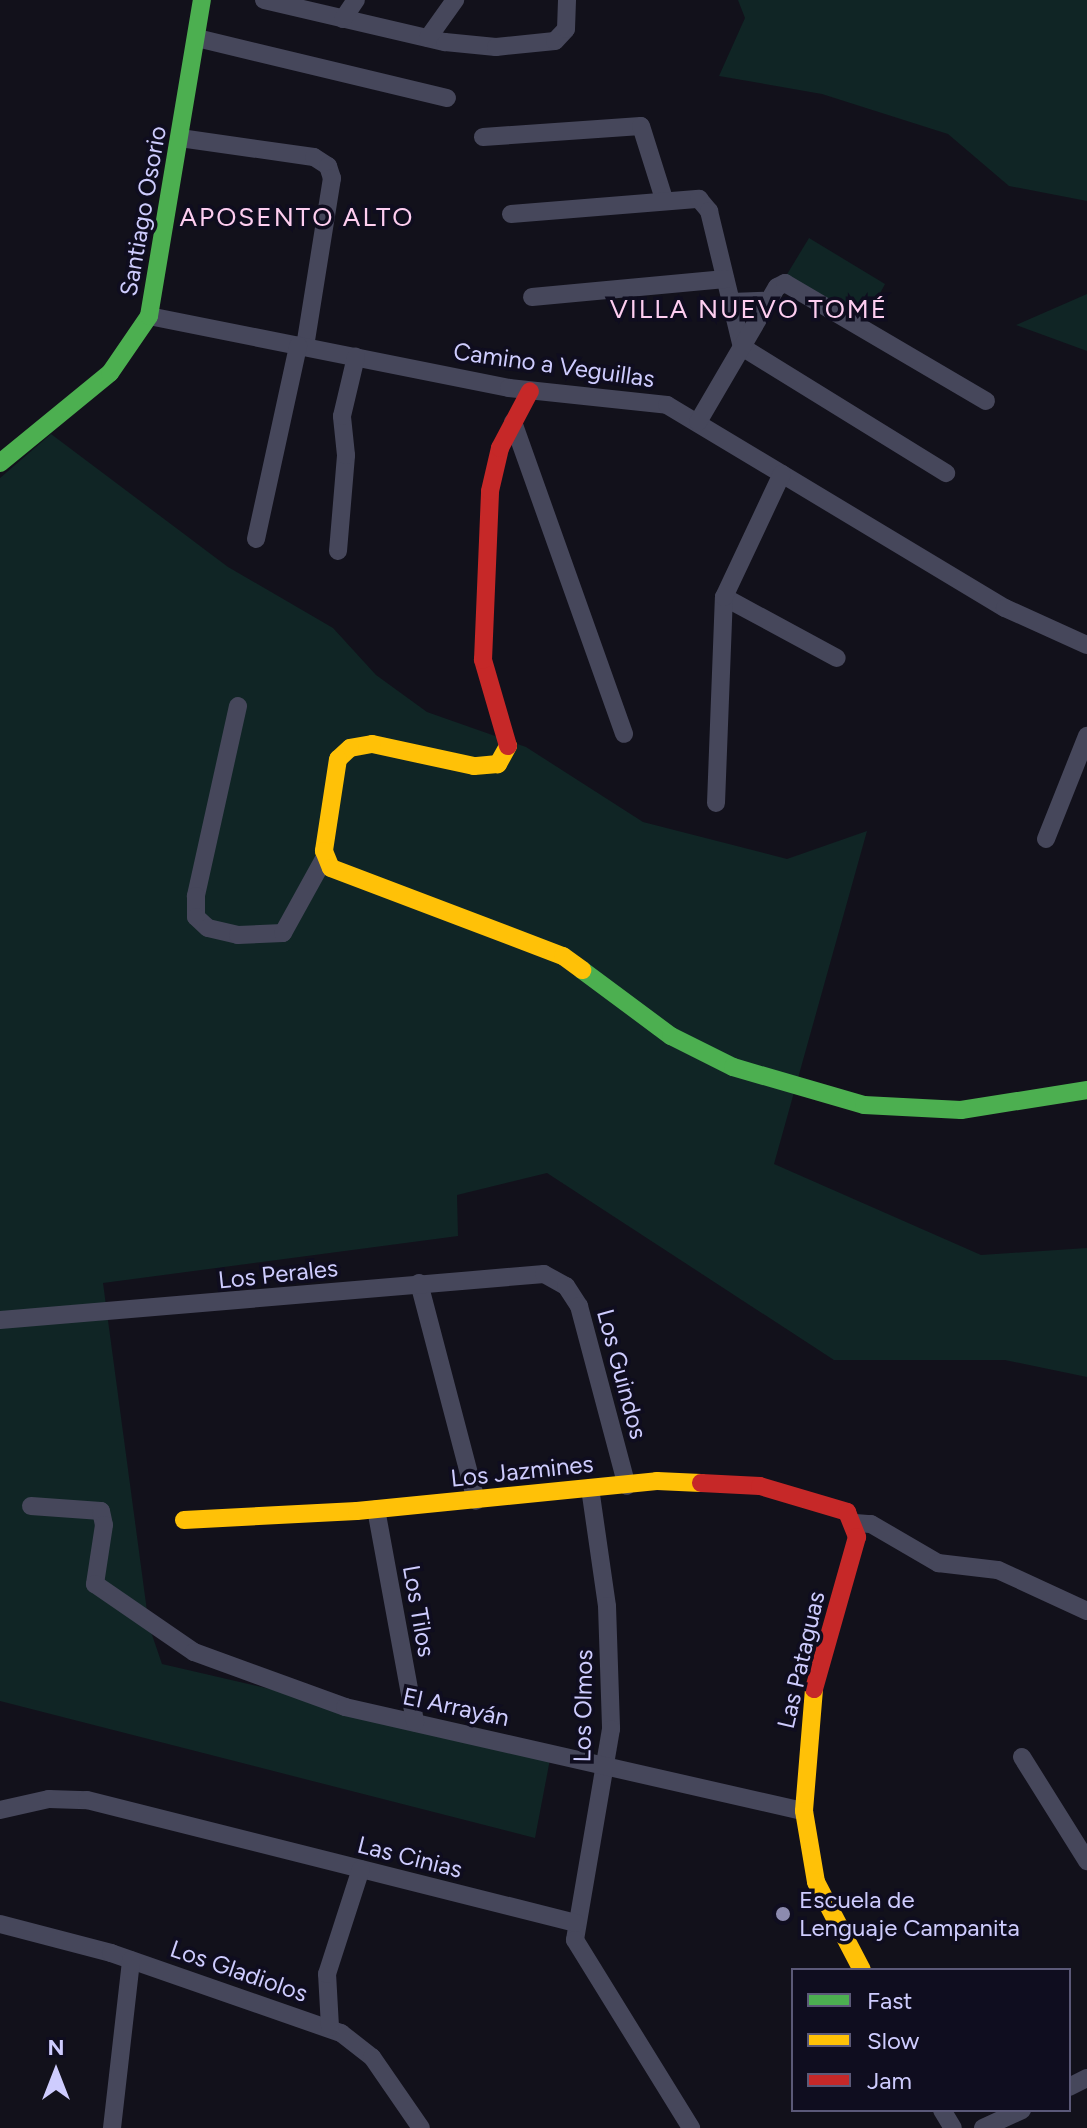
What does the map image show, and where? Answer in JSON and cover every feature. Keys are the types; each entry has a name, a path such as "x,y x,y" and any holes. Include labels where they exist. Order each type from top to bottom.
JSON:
{"street":[{"name":"Santiago Osorio","path":"0,463 110,373 149,316 202,0"},
{"path":"264,0 479,47 550,43 566,29 567,0"},
{"path":"343,19 356,0"},
{"path":"428,38 455,0"},
{"path":"197,38 447,98"},
{"path":"483,137 643,128 664,199"},
{"path":"180,138 314,157 328,166 332,178 302,346 256,539"},
{"path":"511,214 692,197 707,206 742,347 946,473"},
{"path":"532,297 725,279"},
{"path":"698,422 768,301 779,285 789,284 986,401"},
{"path":"731,302 768,301"},
{"name":"Camino a Veguillas","path":"149,316 530,391 642,399 698,422 1005,608 1087,645"},
{"path":"338,551 346,455 342,416 356,357"},
{"path":"238,706 196,896 196,917 208,928 238,935 283,933 325,857 338,759 350,748 372,744 474,766 498,764 509,750 486,677 482,642 491,480 513,422 530,391"},
{"path":"513,422 624,734"},
{"path":"716,803 724,597 782,474"},
{"path":"724,597 837,658"},
{"path":"1046,839 1087,736"},
{"path":"325,857 342,875 563,956 671,1036 733,1067 864,1105 907,1111 961,1110 1087,1090"},
{"name":"Los Perales","path":"0,1320 145,1312 520,1273 559,1281"},
{"name":"Los Guindos","path":"559,1281 579,1306 627,1486"},
{"path":"419,1283 476,1501"},
{"name":"Los Jazmines","path":"184,1520 476,1501 657,1481 760,1486 841,1508 855,1523"},
{"name":"Los Olmos","path":"576,1923 608,1764 612,1699 607,1606 590,1488"},
{"name":"El Arrayán","path":"31,1506 101,1511 104,1525 95,1584 177,1643 345,1707 608,1764 804,1811"},
{"name":"Los Tilos","path":"376,1509 415,1722"},
{"path":"855,1523 871,1524 938,1563 998,1570 1087,1611"},
{"name":"Las Pataguas","path":"804,1811 814,1688 855,1544 855,1523"},
{"path":"1022,1757 1087,1861"},
{"name":"Las Cinias","path":"0,1810 49,1799 87,1800 576,1923"},
{"path":"804,1811 816,1882 861,1968"},
{"path":"330,2027 327,1974 361,1869"},
{"path":"576,1923 582,1957 691,2128"},
{"name":"Los Gladiolos","path":"0,1924 131,1960 330,2027 372,2057 421,2128"},
{"path":"112,2128 131,1960"},
{"path":"983,2128 1018,2112"}],"green space":[{"path":"738,0 1087,0 1087,201 1009,186 948,134 822,94 719,76 745,18"},
{"path":"809,238 885,284 865,322 786,276"},
{"path":"1087,294 1087,351 1016,325"},
{"path":"51,434 228,567 333,628 376,675 427,712 526,747 643,822 787,859 867,831 774,1164 981,1255 1087,1248 1087,1377 1005,1360 834,1360 547,1173 457,1195 458,1236 103,1283 149,1626 162,1664 551,1754 535,1838 0,1701 0,478"}],"traffic: fast":[{"path":"0,463 110,373 149,316 202,0"},
{"path":"582,970 671,1036 733,1067 864,1105 961,1110 1087,1090"}],"traffic: slow":[{"path":"508,746 498,764 474,766 372,744 350,748 338,759 324,851 331,868 563,956 582,970"},
{"path":"184,1520 357,1511 657,1481 701,1483"},
{"path":"814,1689 804,1811 816,1882 861,1968"}],"traffic: jam":[{"path":"508,746 483,660 490,491 500,448 530,391"},
{"path":"701,1483 760,1486 847,1512 857,1537 814,1689"}],"place":[{"name":"Escuela de Lenguaje Campanita","path":"783,1914"}],"district":[{"name":"APOSENTO ALTO","path":"297,218"},
{"name":"VILLA NUEVO TOMÉ","path":"749,310"}]}
